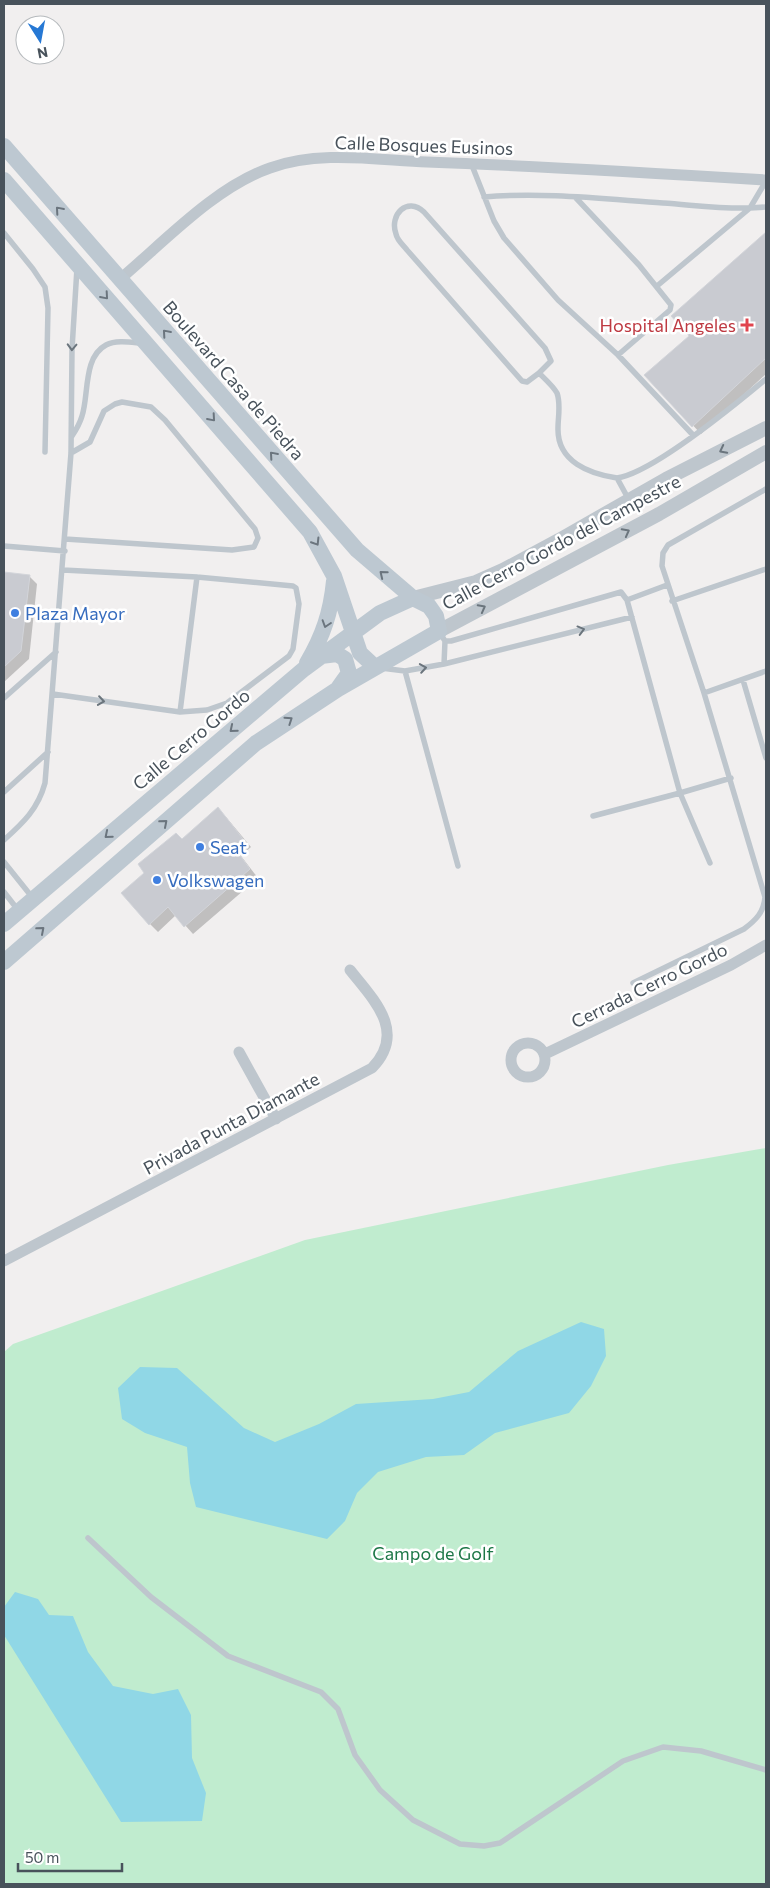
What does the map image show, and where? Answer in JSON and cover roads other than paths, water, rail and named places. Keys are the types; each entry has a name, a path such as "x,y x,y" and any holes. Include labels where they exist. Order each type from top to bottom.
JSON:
{"main road":[{"name":"Boulevard Casa de Piedra","path":"4,146 119,280 357,550 413,598 426,604 433,611 442,636"},
{"path":"4,180 295,513 323,553 334,576 360,653 375,667 256,743 4,962"},
{"path":"304,669 324,629 331,604 334,576"},
{"name":"Calle Cerro Gordo","path":"4,924 304,669 380,613 413,598"},
{"name":"Calle Cerro Gordo del Campestre","path":"375,667 442,636"},
{"path":"321,656 337,654 345,659 349,669 348,677 338,689"}],"street":[{"name":"Calle Bosques Eusinos","path":"119,280 217,196 242,179 270,167 318,158 471,163 766,180"},
{"name":"Calle Cerro Gordo del Campestre","path":"413,598 451,590 494,574 559,540 666,478 766,428"},
{"name":"Calle Cerro Gordo del Campestre","path":"442,636 766,452"},
{"name":"Cerrada Cerro Gordo","path":"545,1054 731,964 766,945"},
{"name":"Privada Punta Diamante","path":"4,1262 372,1068 382,1057 387,1046 386,1022 371,996 350,970"},
{"path":"239,1052 276,1119"}],"lane":[{"path":"471,163 484,197 504,238 558,300 618,355 692,435"},
{"path":"657,286 750,208 766,180"},
{"path":"484,197 576,198 701,208 766,207"},
{"path":"576,198 657,286 669,302 670,310 618,355"},
{"path":"418,206 545,348 551,361 539,373 527,382 522,381 407,250 396,236 394,225 395,215 401,209 418,206"},
{"path":"4,233 33,269 44,288 48,308 45,452"},
{"path":"4,840 26,820 36,806 45,783 72,453 72,349 77,264"},
{"path":"72,436 83,414 91,364 95,355 108,344 119,342 146,343"},
{"path":"539,373 558,396 558,431 566,454 588,471 617,478 641,470 692,435 766,379"},
{"path":"66,539 232,550 254,547 258,538 255,529 165,420 151,407 122,402 109,407 100,416 90,442 72,453"},
{"path":"617,478 629,500"},
{"path":"632,983 744,929 756,920 764,906 765,897 731,778 662,566 664,553 668,545 766,488"},
{"path":"4,546 65,551"},
{"path":"672,601 714,585 766,569"},
{"path":"53,694 180,712 207,710 228,703 289,656 296,640 299,597 296,588 285,584 63,570"},
{"path":"180,712 197,577"},
{"path":"628,600 667,585"},
{"path":"444,664 442,636 460,639 615,593 624,594 628,600 680,793 710,863"},
{"path":"375,667 406,671 444,664 632,617"},
{"path":"4,698 56,652"},
{"path":"406,671 458,866"},
{"path":"704,693 766,671"},
{"path":"743,680 766,758"},
{"path":"4,792 48,752"},
{"path":"593,816 731,778"},
{"path":"4,862 33,899"},
{"path":"4,892 19,911"},
{"path":"88,1538 151,1597 228,1656 322,1692 338,1709 355,1755 380,1790 413,1820 460,1844 484,1846 500,1843 623,1761 663,1747 701,1751 766,1770"}],"water":[{"path":"581,1322 604,1329 606,1356 591,1386 569,1413 495,1433 464,1455 426,1457 378,1472 357,1493 345,1521 327,1539 196,1507 190,1483 187,1447 145,1433 122,1419 118,1388 140,1367 177,1368 244,1428 275,1442 319,1424 356,1404 433,1399 469,1392 518,1351"},
{"path":"15,1592 38,1599 49,1615 73,1616 88,1652 113,1686 153,1694 178,1689 191,1715 192,1758 206,1793 202,1821 121,1822 4,1635 4,1607"}],"place":[{"name":"Hospital Angeles","path":"747,325"},
{"name":"Plaza Mayor","path":"15,613"},
{"name":"Seat","path":"200,847"},
{"name":"Volkswagen","path":"157,880"}],"park label":[{"name":"Campo de Golf","path":"433,1553"}]}
